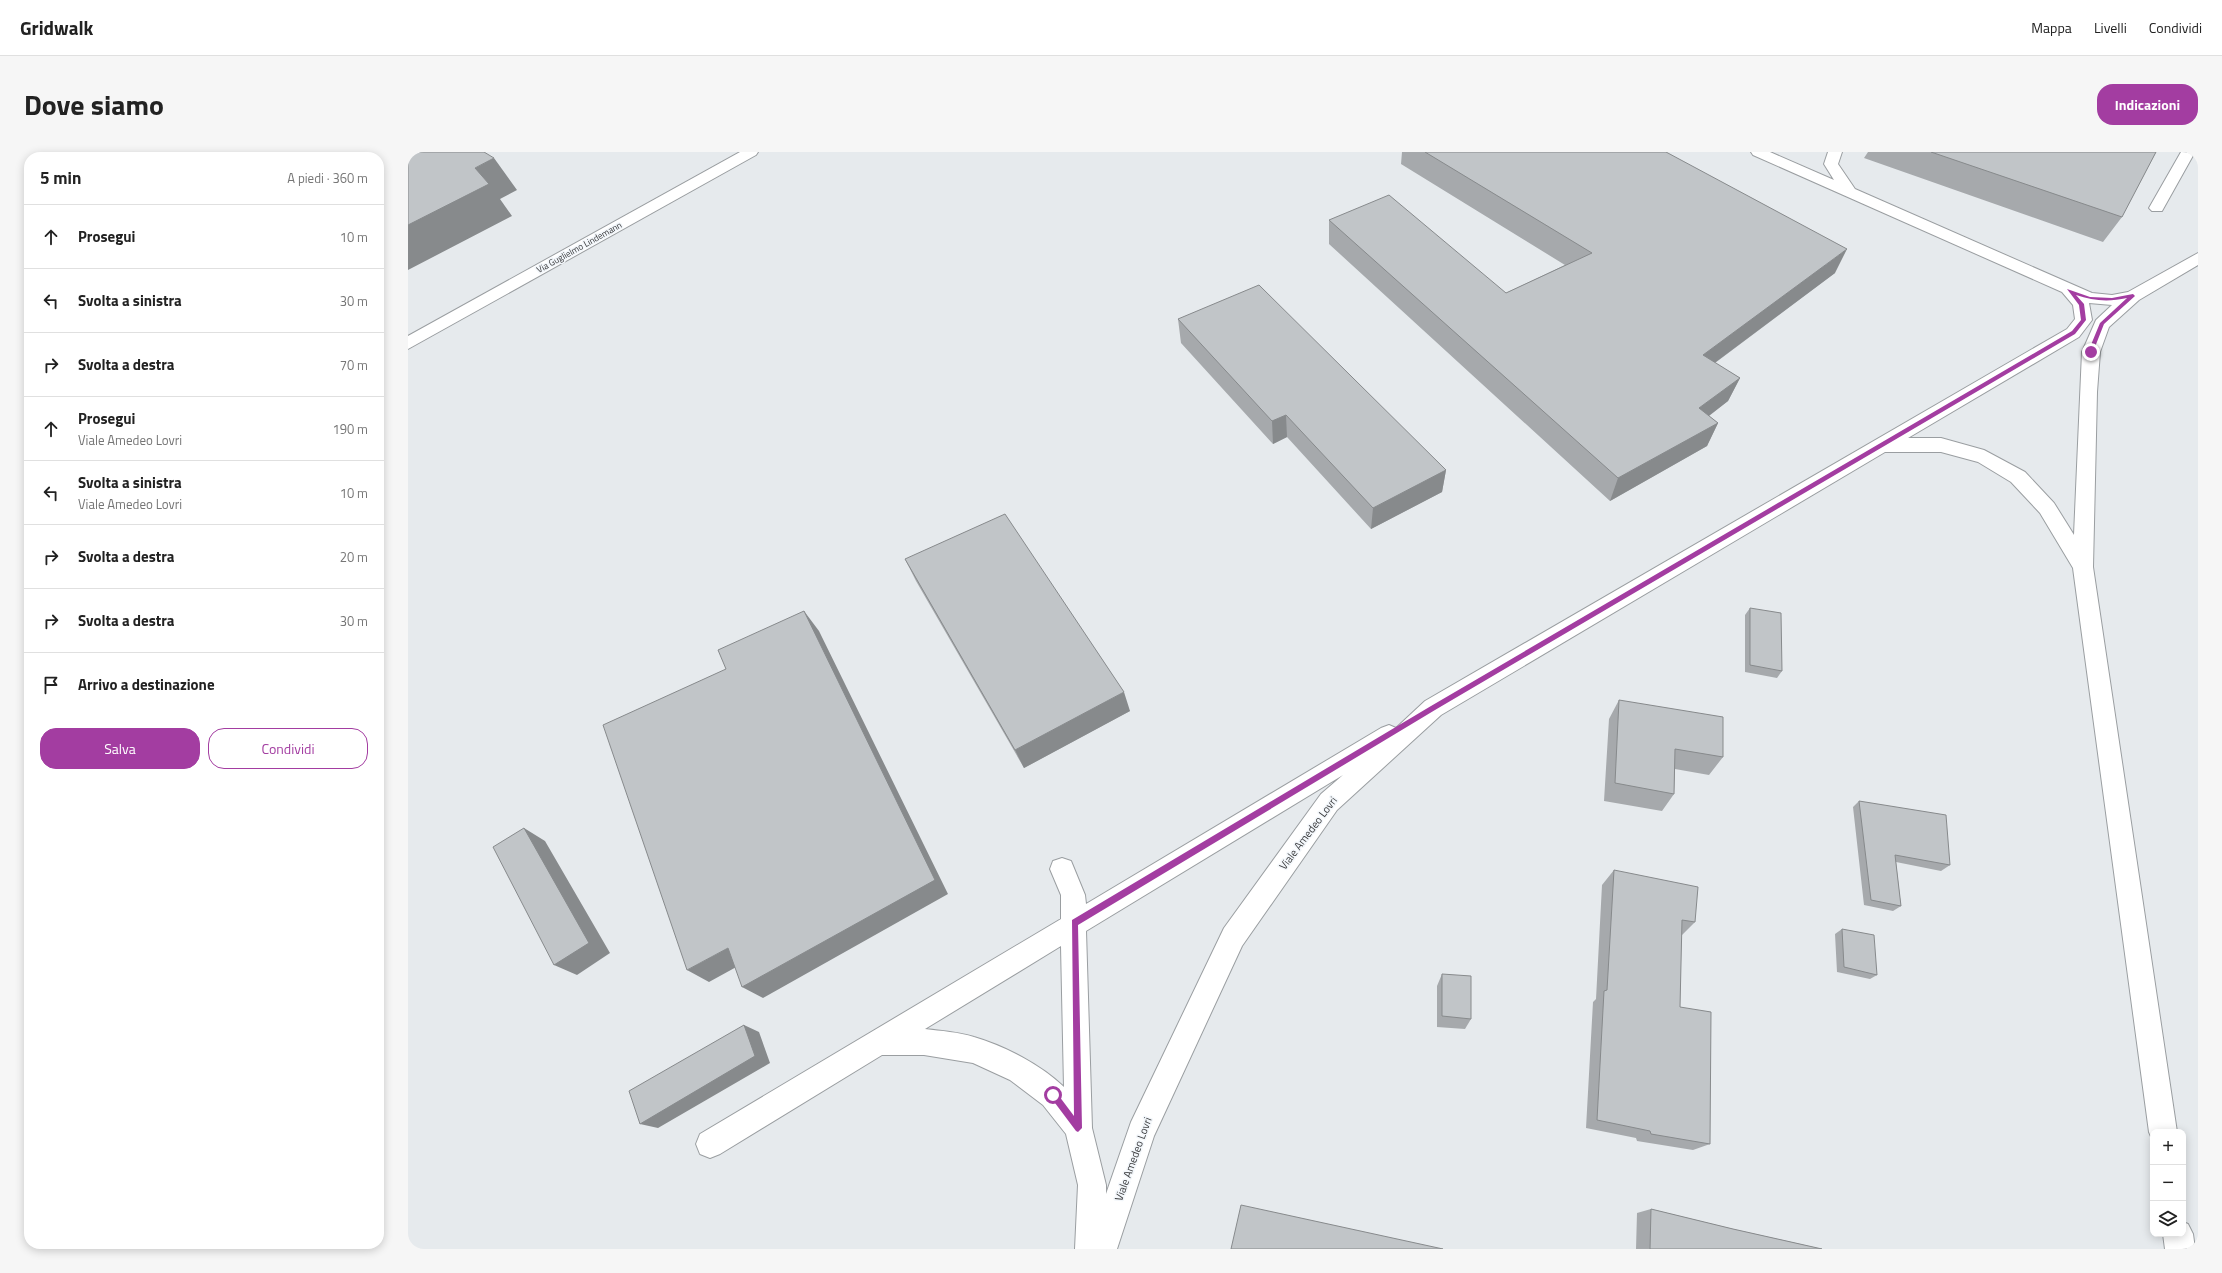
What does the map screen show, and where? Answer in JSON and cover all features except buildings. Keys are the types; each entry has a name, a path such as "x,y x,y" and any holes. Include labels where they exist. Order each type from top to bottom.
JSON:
{"street":[{"name":"Via Guglielmo Lindemann","path":"408,343 751,152"},
{"path":"1758,152 2089,298 2112,300 2133,296"},
{"path":"1835,152 1831,164 1850,193"},
{"path":"2157,208 2188,152"},
{"path":"2163,1129 2083,567 2088,392 2091,352 2102,324 2133,296 2198,258"},
{"name":"Viale Amedeo Lovri","path":"1102,1249 1141,1132 1233,937 1329,802 1433,708 2073,333 2084,320 2082,304 2069,290"},
{"path":"1880,446 1941,445 1984,456 2018,477 2047,508 2083,567"},
{"path":"710,1144 876,1042 1433,708"},
{"path":"1062,869 1073,895 1075,923 1078,1128 1092,1185 1090,1249"},
{"path":"876,1042 924,1042 974,1050 1020,1070 1053,1095 1078,1128"},
{"path":"2178,1237 2180,1249"}],"route":[{"path":"1053,1095 1078,1128 1075,923 1433,708 2073,333 2084,320 2082,304 2069,290 2089,298 2112,300 2133,296 2102,324 2091,352"}]}
